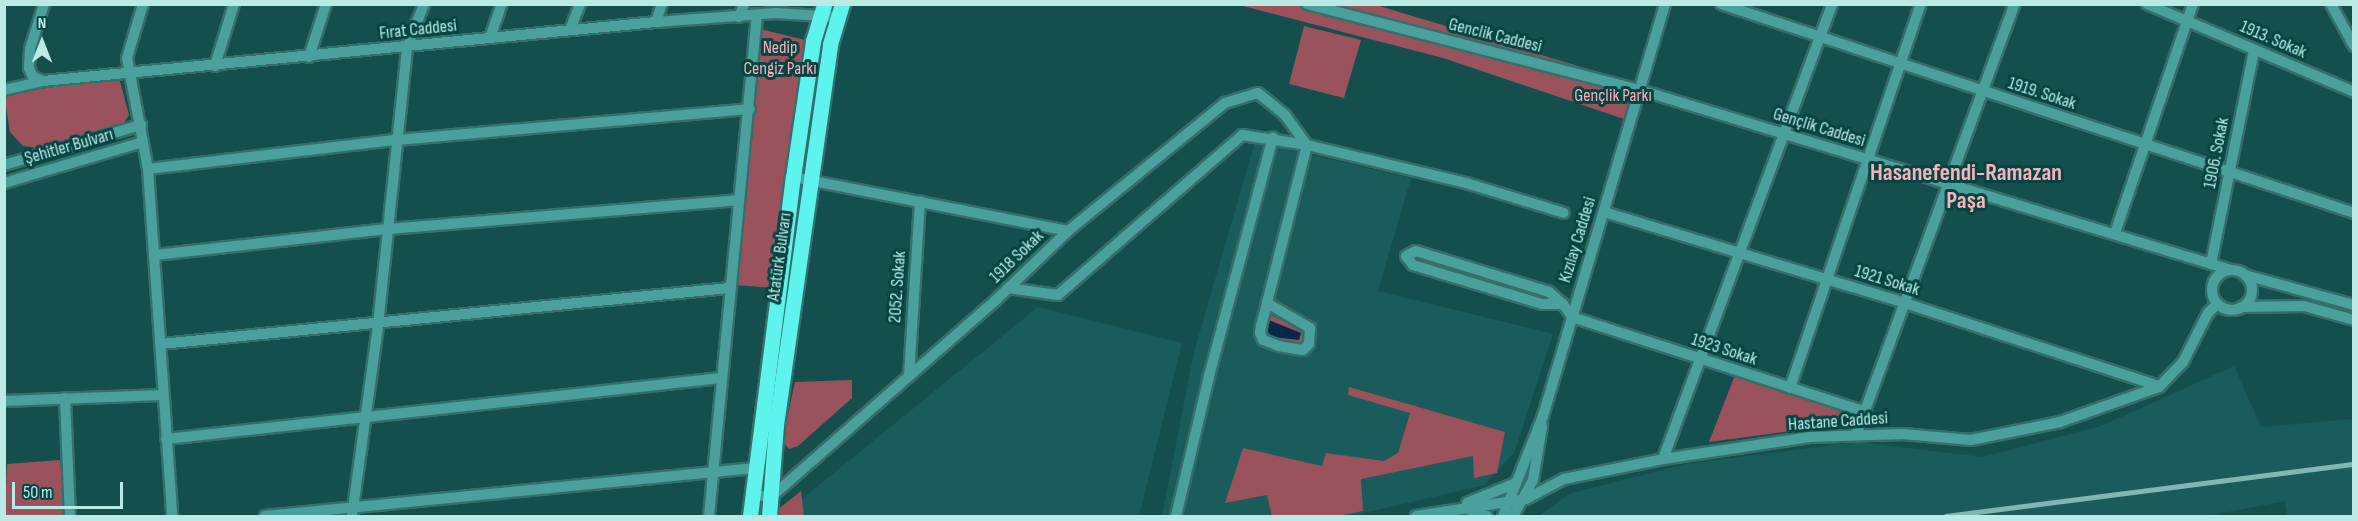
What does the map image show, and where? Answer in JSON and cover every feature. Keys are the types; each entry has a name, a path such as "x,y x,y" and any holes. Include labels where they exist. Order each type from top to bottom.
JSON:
{"main road":[{"name":"Atatürk Bulvarı","path":"750,516 753,468 793,177 821,11"},
{"name":"Atatürk Bulvarı","path":"769,516 776,425 839,11"}],"street":[{"path":"43,81 33,77 28,68 30,49 44,4"},
{"path":"143,4 127,58 148,169 156,255 162,395 172,516"},
{"path":"215,66 234,4"},
{"path":"309,57 326,4"},
{"path":"352,512 378,325 407,48 424,4"},
{"path":"490,38 502,4"},
{"path":"570,30 580,4"},
{"path":"656,22 662,4"},
{"path":"739,17 744,4"},
{"name":"Genclik Caddesi","path":"1307,4 1640,90"},
{"name":"Kızılay Caddesi","path":"1503,516 1506,503 1542,417 1665,4"},
{"name":"1919. Sokak","path":"1721,4 1752,10 1820,39 1900,66 2354,213"},
{"path":"1663,459 1738,251 1832,4"},
{"path":"1790,388 1921,4"},
{"path":"1856,435 2014,4"},
{"name":"1913. Sokak","path":"2147,4 2354,92"},
{"path":"2115,233 2193,4"},
{"path":"2331,4 2354,46"},
{"name":"Fırat Caddesi","path":"4,90 43,81 407,48 570,30 656,22 839,11"},
{"path":"709,516 729,288 750,109 757,15"},
{"name":"1906. Sokak","path":"2211,264 2254,50"},
{"name":"Gençlik Caddesi","path":"1640,90 2231,270"},
{"name":"1918 Sokak","path":"771,497 1008,288 1068,231 1225,103 1258,93 1285,115 1307,145"},
{"path":"148,169 396,140 750,109"},
{"name":"Şehitler Bulvarı","path":"4,165 141,125"},
{"path":"1008,288 1058,295 1234,138 1273,138 1307,145 1466,183 1564,213"},
{"path":"1176,516 1209,376 1273,138"},
{"name":"Şehitler Bulvarı","path":"4,183 143,142"},
{"path":"1267,303 1310,328 1309,344 1303,350 1263,340 1260,333 1267,303 1307,145"},
{"path":"793,177 1068,231"},
{"path":"156,255 387,229 739,200"},
{"name":"2052. Sokak","path":"909,376 920,201"},
{"name":"1921 Sokak","path":"1604,212 1905,303 2159,387"},
{"path":"1563,304 1542,304 1413,266 1406,256 1416,251 1549,292 1563,304 1572,316"},
{"path":"2354,305 2231,270 2215,279 2212,292 2217,303 2229,309 2304,306 2354,320"},
{"path":"2241,308 2252,293 2245,274"},
{"path":"161,344 378,325 729,288"},
{"name":"Hastane Caddesi","path":"1416,516 1456,507 1506,503 1526,498 1564,479 1663,459 1810,437 1903,434 1938,440 1996,437 2060,422 2159,387 2183,362 2208,313 2217,303"},
{"name":"1923 Sokak","path":"1572,316 1699,360 1866,412"},
{"path":"166,439 365,415 721,378"},
{"path":"4,401 162,395"},
{"path":"65,398 70,516"},
{"path":"1513,516 1526,498 1533,480 1542,417"},
{"path":"265,516 352,512 713,470 753,468"},
{"path":"1456,507 1515,483 1533,480"},
{"path":"752,495 771,497"},
{"path":"1456,507 1473,509 1487,516"}],"shaded area":[{"path":"1255,142 1411,178 1378,291 1553,334 1514,453 1484,485 1351,516 1162,516 1194,352"},
{"path":"1038,307 1182,343 1139,516 781,516"},
{"path":"1269,320 1301,333 1299,340 1272,337 1268,332"},
{"path":"2234,366 2261,427 2353,419 2353,516 2287,516 2285,501 2207,516 1539,516 1569,494 1685,464 1857,442 1983,457 2101,426"}],"green space":[{"name":"Gençlik Parkı","path":"1239,5 1376,5 1638,84 1627,120 1443,58"},
{"path":"1304,26 1361,40 1344,98 1289,84"},
{"name":"Nedip Cengiz Parkı","path":"760,29 805,40 774,288 735,285"},
{"path":"119,78 129,115 121,127 38,148 23,146 10,132 4,94"},
{"path":"1267,313 1303,331 1302,342 1293,346 1264,335"},
{"path":"1735,375 1855,415 1837,425 1709,442"},
{"path":"852,380 852,398 798,446 789,449 782,441 795,382"},
{"path":"1349,387 1505,432 1497,473 1474,478 1473,456 1361,479 1363,511 1338,516 1272,516 1267,495 1225,503 1243,448 1322,466 1326,453 1384,461 1398,453 1410,413 1348,395"},
{"path":"60,460 65,515 5,516 7,464"},
{"path":"801,491 804,516 776,516 776,511"}],"railway":[{"path":"1946,516 2354,464"}],"district":[{"name":"Hasanefendi-Ramazan Paşa","path":"1966,187"}]}
